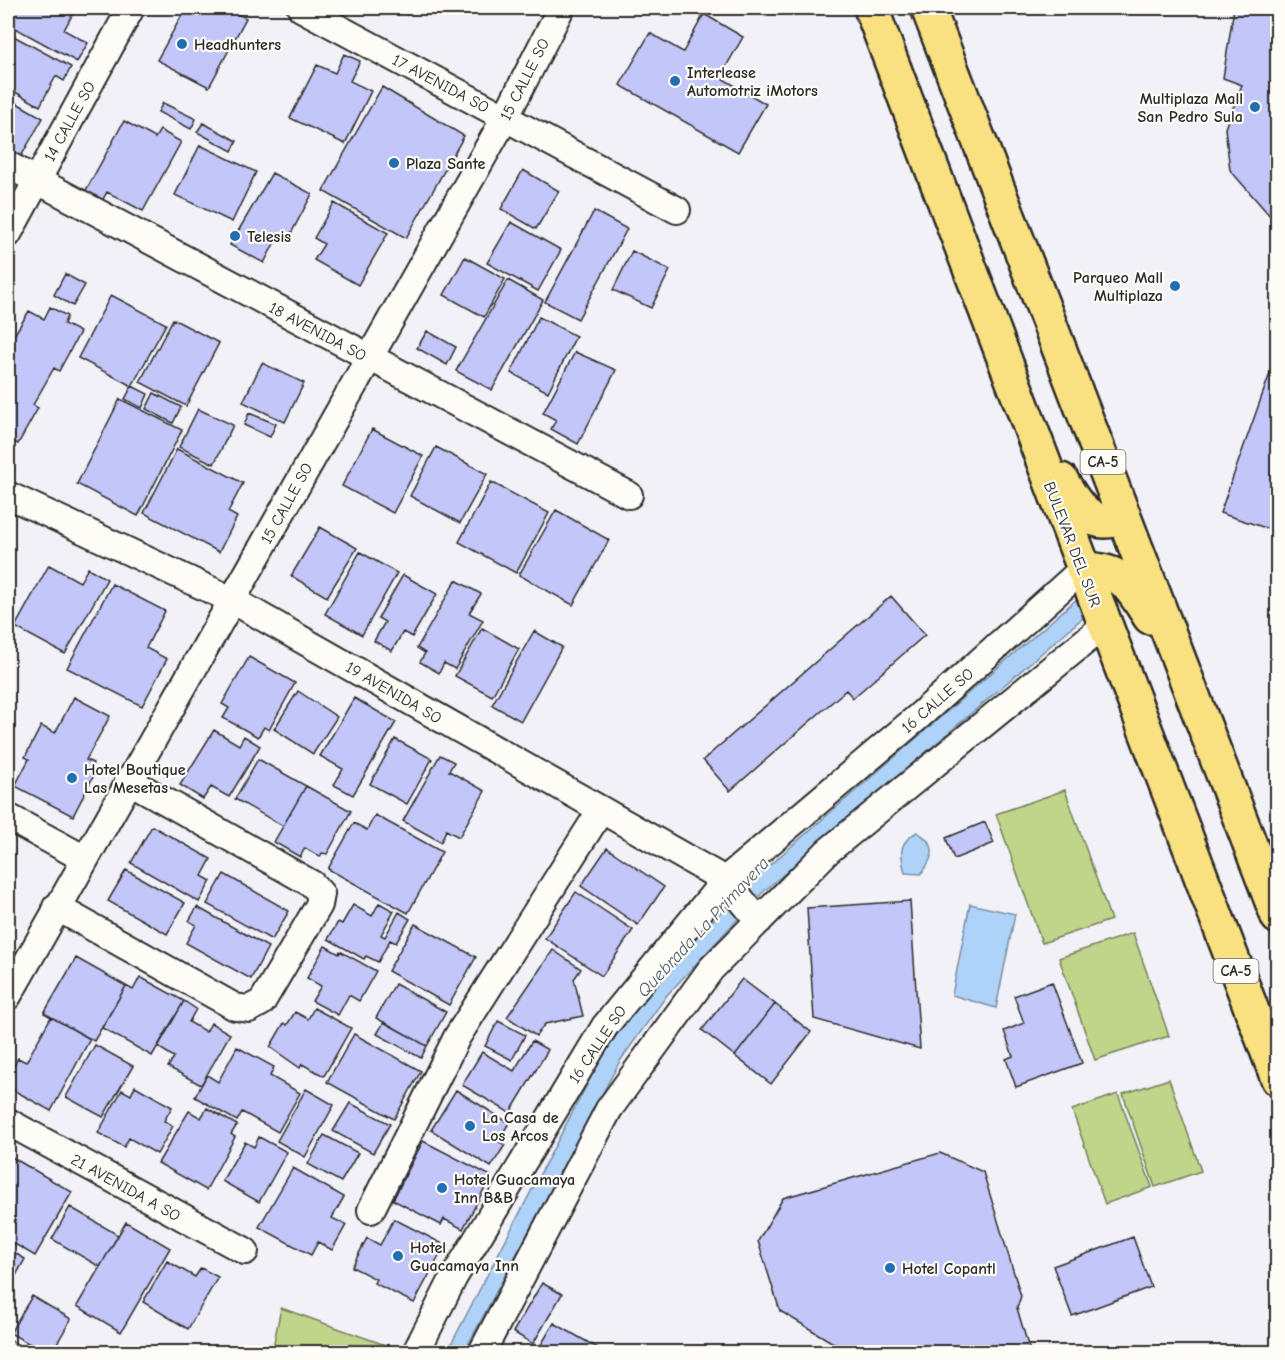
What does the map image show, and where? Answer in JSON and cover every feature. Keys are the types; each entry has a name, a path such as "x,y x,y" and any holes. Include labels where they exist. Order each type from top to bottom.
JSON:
{"highway":[{"name":"BULEVAR DEL SUR","path":"871,8 1278,1079"},
{"name":"CA-5","path":"928,8 1278,917"},
{"path":"1028,424 1074,502 1091,519 1109,523 1124,516"},
{"path":"1083,569 1106,570 1129,584 1181,666"}],"street":[{"name":"14 CALLE SO","path":"8,234 131,8"},
{"name":"17 AVENIDA SO","path":"301,8 677,210"},
{"name":"15 CALLE SO","path":"8,996 83,858 505,118 561,8"},
{"name":"18 AVENIDA SO","path":"8,165 367,358 629,495"},
{"name":"19 AVENIDA SO","path":"8,495 232,600 726,882 757,919"},
{"name":"16 CALLE SO","path":"416,1353 454,1277 605,1026 726,882 918,717 1083,569"},
{"path":"483,1353 609,1109 711,969 757,919 828,851 1105,625"},
{"path":"56,907 235,1007 249,1009 262,1002 319,905 321,894 312,884 128,780"},
{"path":"371,1210 457,1037 601,810"},
{"path":"8,817 83,858"},
{"name":"21 AVENIDA A SO","path":"8,1122 245,1251"}],"green space":[{"path":"1065,790 1111,920 1042,943 996,814"},
{"path":"1133,933 1169,1036 1095,1060 1059,958"},
{"path":"1169,1079 1201,1171 1155,1187 1123,1094"},
{"path":"1118,1094 1152,1187 1105,1204 1072,1110"},
{"path":"281,1308 405,1352 272,1352"}],"water":[{"path":"1078,598 1086,615 763,892 667,995 620,1061 464,1352 447,1352 604,1052 670,964 749,883"},
{"path":"917,832 931,846 931,856 921,874 905,873 902,849 906,840"},
{"path":"970,904 1015,914 996,1008 952,995"}],"building":[{"path":"18,8 76,8 64,30 88,43 77,62 8,24"},
{"path":"186,8 226,8 246,18 209,87 157,60"},
{"path":"394,8 411,8 407,15"},
{"name":"Multiplaza Mall San Pedro Sula","path":"1234,8 1278,8 1278,225 1230,170 1225,128 1242,85 1223,78"},
{"name":"Interlease Automotriz iMotors","path":"704,14 743,37 720,77 766,104 738,152 620,85 650,33 683,52"},
{"path":"8,33 71,67 64,81 56,76 40,106 8,88"},
{"path":"344,54 360,61 350,81 371,91 345,144 290,118 317,65 335,73"},
{"name":"Plaza Sante","path":"382,87 464,136 406,238 323,191"},
{"path":"8,98 43,118 16,165 8,160"},
{"path":"163,103 196,119 191,129 158,112"},
{"path":"124,121 155,138 160,130 181,142 143,211 107,192 102,201 85,192"},
{"path":"203,123 237,141 232,151 197,132"},
{"path":"200,145 256,172 232,222 175,195"},
{"path":"523,170 559,191 536,229 501,209"},
{"path":"272,173 312,194 287,241 278,236 264,263 230,245"},
{"path":"334,203 388,233 358,285 314,260 324,244 314,238"},
{"path":"594,211 627,229 578,319 545,302"},
{"path":"511,222 561,250 538,291 487,263"},
{"path":"632,251 670,270 651,308 613,290"},
{"path":"465,257 505,279 484,317 444,295"},
{"path":"65,274 85,285 73,306 54,295"},
{"path":"508,280 543,300 492,390 456,371"},
{"path":"111,295 166,324 132,386 78,358"},
{"path":"50,307 67,316 64,324 80,332 59,371 54,368 33,405 38,408 18,444 8,439 8,351 10,346 8,345 29,311 44,319"},
{"path":"539,317 576,336 548,392 511,373"},
{"path":"173,319 219,343 186,406 140,382"},
{"path":"427,331 456,347 447,365 417,348"},
{"path":"1278,351 1278,532 1220,513"},
{"path":"575,352 616,370 578,444 551,429 556,420 543,413"},
{"path":"262,363 304,383 285,422 243,402"},
{"path":"132,386 148,394 142,408 125,399"},
{"path":"154,393 181,407 173,423 146,409"},
{"path":"120,399 182,430 138,516 77,484"},
{"path":"198,409 233,425 214,464 179,447"},
{"path":"249,413 276,424 270,437 244,425"},
{"path":"372,429 423,456 393,513 342,486"},
{"path":"436,447 487,474 460,523 410,496"},
{"path":"177,449 243,483 228,512 237,517 219,552 144,513"},
{"path":"491,482 549,513 516,573 459,542"},
{"path":"556,510 609,540 573,605 519,575"},
{"path":"320,527 357,548 327,597 291,576"},
{"path":"360,552 397,573 362,635 325,614"},
{"path":"49,565 80,582 88,568 107,579 65,654 15,627"},
{"path":"403,575 437,594 412,637 403,632 392,651 374,641 385,622 378,618"},
{"path":"456,580 481,594 469,613 483,620 455,669 444,663 439,673 420,662 425,653 417,648"},
{"path":"112,584 165,611 146,648 167,659 142,706 67,668"},
{"path":"891,596 925,635 853,698 846,690 730,791 703,760"},
{"path":"482,628 519,649 492,696 455,676"},
{"path":"534,631 562,647 521,721 492,705"},
{"path":"249,657 295,683 269,730 264,727 258,737 223,718 229,708 222,704"},
{"path":"298,691 337,717 313,754 274,729"},
{"path":"74,697 110,716 86,760 93,763 90,770 95,773 73,816 15,786 29,759 25,757 41,726 55,733"},
{"path":"354,698 396,722 353,795 334,785 343,769 320,756"},
{"path":"214,730 239,745 244,736 260,746 229,797 211,787 203,799 180,785"},
{"path":"395,739 432,759 407,804 370,784"},
{"path":"440,755 454,762 449,771 485,791 459,837 446,830 441,842 403,821"},
{"path":"258,759 306,786 283,826 235,799"},
{"path":"306,786 351,811 327,854 322,853 320,857 305,848 300,857 274,842"},
{"path":"375,815 442,852 408,913 328,869 354,823 367,830"},
{"path":"985,822 994,843 954,859 946,838"},
{"path":"152,826 211,859 202,876 211,881 199,902 131,863"},
{"path":"607,848 664,887 638,925 581,886"},
{"path":"126,870 185,903 167,934 108,901"},
{"path":"224,874 289,911 272,940 207,904"},
{"path":"576,892 633,930 602,976 545,938"},
{"path":"910,901 920,1049 814,1019 807,908"},
{"path":"379,903 394,911 381,935 385,937 399,912 410,919 396,943 390,940 378,962 366,956 364,959 328,939 338,922 342,924 353,905 372,916"},
{"path":"197,907 268,947 251,979 186,943 196,925 189,921"},
{"path":"415,924 476,957 449,1005 388,971"},
{"path":"325,946 339,954 340,951 376,971 359,1001 349,995 338,1015 312,1001 321,986 307,978"},
{"path":"553,950 581,969 574,979 583,1016 545,1024 536,1036 507,1017"},
{"path":"76,958 126,986 94,1041 44,1013"},
{"path":"140,977 184,1001 152,1056 102,1028 126,986 133,990"},
{"path":"742,979 775,1004 735,1056 702,1030"},
{"path":"1052,982 1082,1063 1016,1087 1006,1059 1013,1056 1004,1031 1024,1023 1014,996"},
{"path":"395,984 446,1012 427,1046 376,1018"},
{"path":"184,1001 196,1009 189,1022 206,1032 211,1023 230,1034 201,1085 168,1067 174,1057 158,1047"},
{"path":"775,1004 811,1032 771,1084 735,1056"},
{"path":"314,1008 351,1028 324,1076 302,1064 300,1068 270,1047 284,1023 287,1025 295,1012 308,1019"},
{"path":"51,1017 90,1039 51,1111 8,1087 8,1077 18,1058 26,1062"},
{"path":"498,1021 525,1035 512,1060 485,1046"},
{"path":"384,1022 427,1046 421,1058 377,1034"},
{"path":"354,1034 421,1071 394,1119 327,1082"},
{"path":"532,1041 548,1050 510,1113 462,1085 482,1052 514,1071"},
{"path":"95,1045 133,1066 103,1117 66,1097"},
{"path":"237,1047 274,1067 270,1076 300,1093 278,1132 242,1112 237,1121 195,1097 207,1075 218,1082"},
{"path":"135,1086 172,1107 164,1121 173,1126 157,1154 129,1138 124,1147 98,1133 122,1090 131,1095"},
{"path":"306,1089 334,1105 305,1157 277,1141"},
{"name":"La Casa de Los Arcos","path":"456,1090 509,1123 498,1141 505,1145 491,1167 431,1130"},
{"path":"350,1103 390,1124 373,1153 333,1131"},
{"path":"207,1108 237,1125 231,1134 235,1137 206,1190 158,1163 189,1111 201,1118"},
{"path":"324,1135 358,1153 341,1182 308,1164"},
{"path":"259,1137 287,1152 259,1202 222,1181 245,1142 254,1147"},
{"name":"Hotel Guacamaya Inn B&B","path":"423,1141 491,1176 463,1229 444,1219 441,1225 393,1200"},
{"name":"Hotel Copantl","path":"940,1153 983,1172 1021,1296 1017,1308 1030,1352 848,1352 780,1311 758,1241 783,1198"},
{"path":"8,1155 72,1192 35,1256 8,1240"},
{"path":"293,1168 344,1197 332,1218 346,1225 332,1250 318,1242 311,1255 259,1227"},
{"path":"70,1207 118,1235 100,1267 52,1239"},
{"name":"Hotel Guacamaya Inn","path":"394,1219 445,1245 414,1303 374,1283 376,1279 352,1267 367,1238 380,1245"},
{"path":"126,1222 170,1248 121,1332 77,1306"},
{"path":"1133,1237 1151,1287 1072,1316 1053,1266"},
{"path":"8,1249 25,1259 8,1290"},
{"path":"167,1261 195,1277 201,1268 218,1277 188,1329 143,1302"},
{"path":"542,1283 562,1294 533,1344 513,1332"},
{"path":"32,1296 71,1319 52,1352 44,1352 10,1333"},
{"path":"554,1323 598,1348 596,1352 543,1352 538,1350"},
{"path":"8,1339 31,1352 8,1352"}],"place":[{"name":"Headhunters","path":"182,44"},
{"name":"Interlease Automotriz iMotors","path":"675,81"},
{"name":"Multiplaza Mall San Pedro Sula","path":"1255,107"},
{"name":"Plaza Sante","path":"394,163"},
{"name":"Telesis","path":"235,236"},
{"name":"Parqueo Mall Multiplaza","path":"1175,286"},
{"name":"Hotel Boutique Las Mesetas","path":"72,778"},
{"name":"La Casa de Los Arcos","path":"470,1126"},
{"name":"Hotel Guacamaya Inn B&B","path":"442,1188"},
{"name":"Hotel Guacamaya Inn","path":"398,1256"},
{"name":"Hotel Copantl","path":"890,1268"}],"water label":[{"name":"Quebrada La Primavera","path":"703,927"}]}
